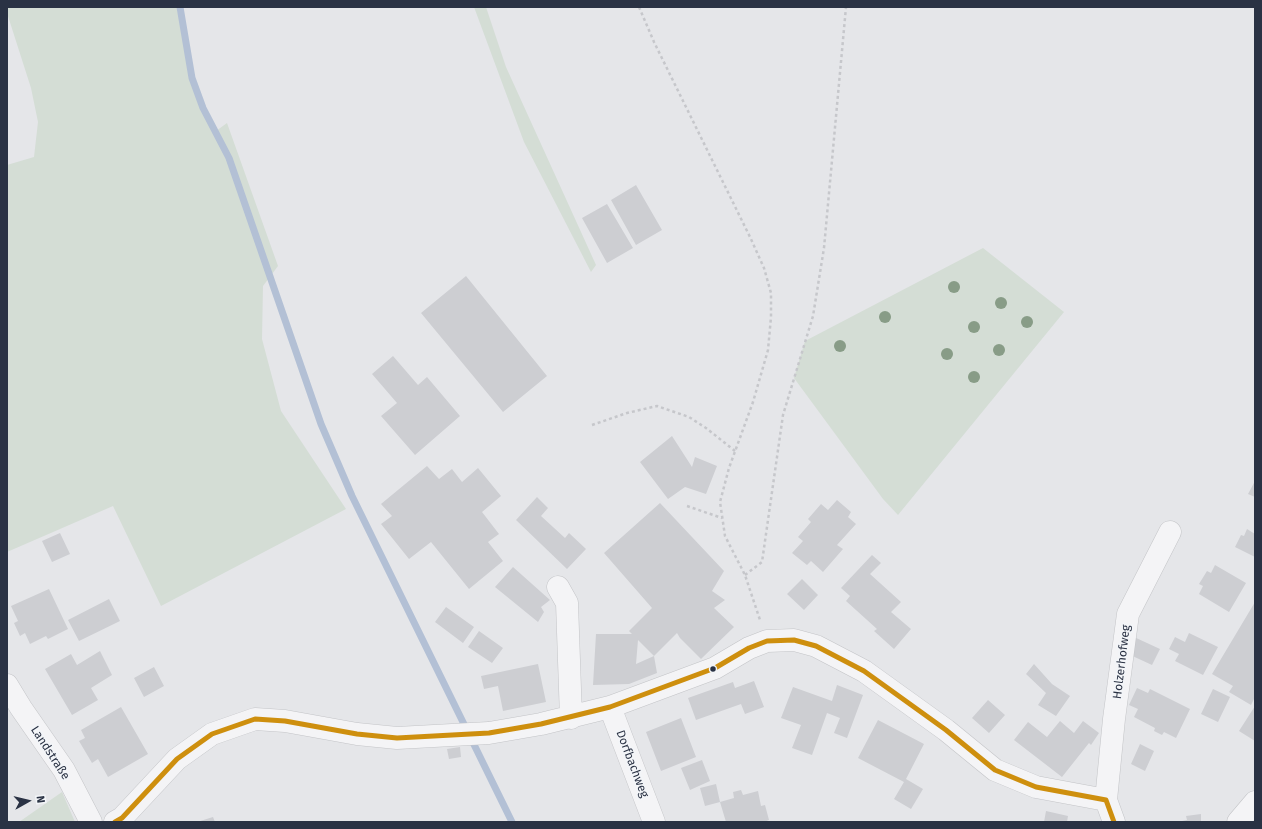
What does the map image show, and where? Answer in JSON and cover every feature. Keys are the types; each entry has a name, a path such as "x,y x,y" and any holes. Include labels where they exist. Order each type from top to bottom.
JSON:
{"street":[{"name":"Holzerhofweg","path":"1106,800 1114,719 1128,614 1170,532"},
{"path":"558,587 567,603 571,718"},
{"path":"115,822 122,818 177,759 212,734 255,719 285,721 357,734 396,738 489,733 571,718 610,707 715,668 749,648 767,641 794,640 816,646 864,671 946,730 995,770 1036,787 1106,800 1114,822"},
{"name":"Landstraße","path":"7,685 64,770 91,822"},
{"name":"Dorfbachweg","path":"610,707 654,822"},
{"path":"1238,822 1255,802"}],"path":[{"path":"639,7 654,42 750,237 764,268 771,293 771,317 768,350 753,402 735,451 720,502 725,536 745,574 767,641"},
{"path":"745,574 762,562 783,415 812,316 824,248 846,7"},
{"path":"592,425 627,413 657,406 689,417 706,428 735,451"},
{"path":"687,506 722,518"}],"shaded area":[{"path":"7,7 180,7 192,78 198,95 216,131 227,123 278,266 263,286 262,339 281,411 346,509 161,606 113,506 7,552 7,165 34,157 38,122 31,88 7,13"},
{"path":"474,7 486,7 506,67 596,265 591,272 524,142"},
{"path":"983,248 1064,312 898,515 883,499 794,378 805,341"},
{"path":"62,792 75,822 19,822"}],"building":[{"path":"636,185 662,230 636,245 611,200"},
{"path":"607,204 633,248 607,263 582,218"},
{"path":"466,276 547,376 503,412 421,313"},
{"path":"393,356 418,385 427,377 460,416 415,455 381,416 397,403 372,374"},
{"path":"672,436 692,467 695,457 717,466 706,494 685,487 668,499 640,462"},
{"path":"427,466 439,479 452,469 462,482 478,468 501,496 482,512 499,534 488,542 503,561 469,589 431,542 409,559 381,524 392,516 381,504"},
{"path":"1255,481 1255,497 1248,494"},
{"path":"537,497 548,508 541,516 565,538 569,533 586,549 567,569 516,520"},
{"path":"837,500 851,512 848,517 856,524 837,545 843,549 823,572 811,561 807,565 792,553 803,541 798,537 811,522 808,519 821,504 828,510"},
{"path":"660,503 724,571 712,591 725,600 714,608 734,627 701,659 677,633 654,656 657,673 629,684 593,685 596,634 632,634 629,631 652,608 604,553","holes":["638,640 654,656 636,664"]},
{"path":"1247,529 1255,534 1255,557 1235,547 1241,535 1244,536"},
{"path":"60,533 70,554 52,562 42,541"},
{"path":"872,555 881,563 870,574 901,602 891,612 911,629 894,649 874,631 877,629 846,601 850,596 841,588"},
{"path":"1215,565 1246,583 1229,612 1199,594 1203,586 1199,584 1207,571 1211,573"},
{"path":"513,567 550,600 541,607 544,612 538,622 495,587"},
{"path":"802,579 818,595 804,610 787,594"},
{"path":"49,589 68,629 48,639 46,636 30,644 25,633 20,636 14,623 18,621 11,606"},
{"path":"109,599 120,621 79,641 68,620"},
{"path":"1255,602 1255,697 1251,705 1229,692 1233,686 1212,674"},
{"path":"446,607 474,627 463,643 435,622"},
{"path":"479,631 503,648 492,663 468,647"},
{"path":"1189,633 1218,647 1203,675 1175,661 1179,654 1169,649 1175,637 1185,642"},
{"path":"1134,637 1160,649 1152,665 1126,653"},
{"path":"100,651 112,675 91,688 98,700 72,715 45,669 71,654 77,665"},
{"path":"538,664 546,702 503,711 498,686 484,689 481,676"},
{"path":"1034,664 1052,684 1070,696 1056,716 1038,705 1046,693 1026,674"},
{"path":"154,667 164,686 144,697 134,678"},
{"path":"754,681 764,707 745,714 741,704 696,720 688,698 733,682 735,688"},
{"path":"837,685 863,695 847,738 834,733 840,718 827,713 812,755 792,748 801,725 781,718 793,687 832,701"},
{"path":"1137,688 1148,693 1150,689 1190,709 1176,738 1164,732 1162,735 1154,731 1155,728 1134,717 1138,709 1129,705"},
{"path":"1213,689 1230,697 1218,722 1201,714"},
{"path":"988,700 1005,715 989,733 972,718"},
{"path":"1255,706 1255,741 1239,731"},
{"path":"121,707 148,754 108,777 98,759 92,763 79,741 85,738 81,730"},
{"path":"681,718 696,757 661,771 646,732"},
{"path":"878,720 924,744 906,779 923,789 911,809 894,799 904,782 858,758"},
{"path":"1060,721 1074,733 1083,721 1099,733 1091,745 1089,743 1062,777 1014,740 1028,722 1047,737"},
{"path":"1140,744 1154,751 1145,771 1131,764"},
{"path":"460,747 461,757 449,759 447,749"},
{"path":"702,760 710,781 690,790 681,768"},
{"path":"716,784 720,802 705,806 700,788"},
{"path":"741,790 743,795 758,791 761,806 765,805 769,820 764,822 726,822 720,802 734,798 733,792"},
{"path":"1046,811 1068,816 1067,822 1044,822"},
{"path":"1201,814 1201,822 1177,822 1187,820 1186,816"},
{"path":"213,817 215,822 197,822"}],"waterway":[{"path":"180,7 192,78 203,108 229,158 321,424 352,496 512,822"}],"transit line":[{"path":"115,822 122,818 177,759 212,734 255,719 285,721 357,734 397,738 489,733 541,724 610,707 715,668 749,648 767,641 794,640 816,646 864,671 946,730 995,770 1036,787 1106,800 1114,822"}]}
